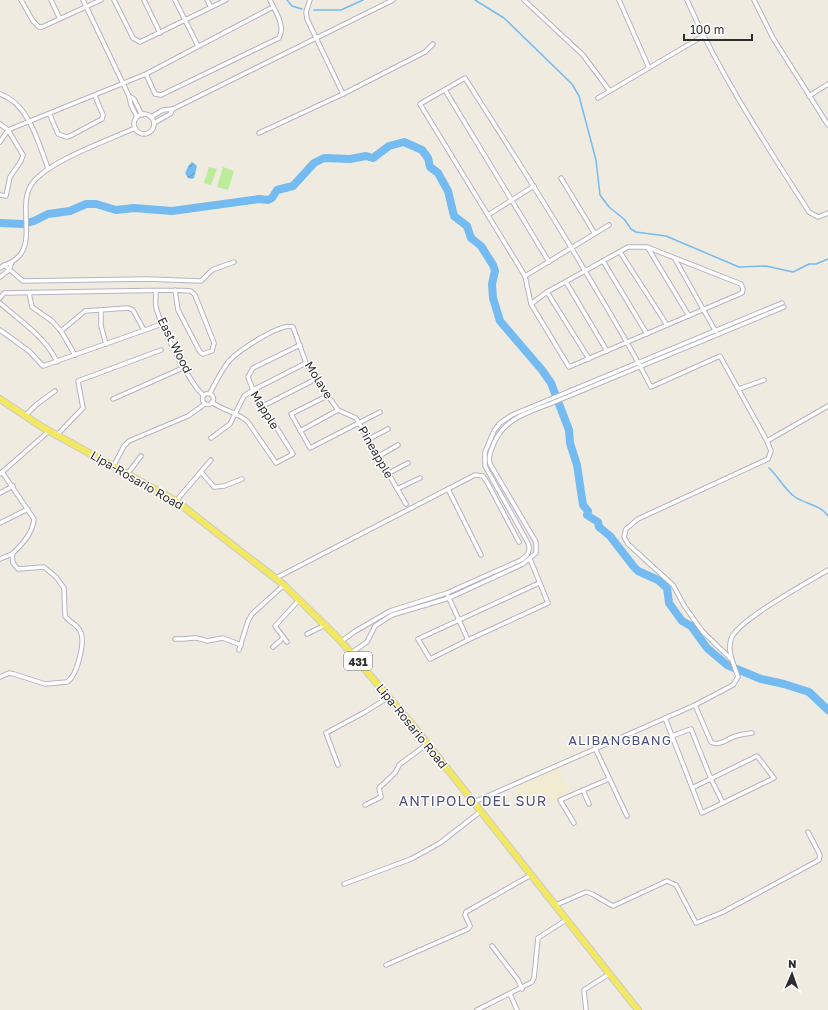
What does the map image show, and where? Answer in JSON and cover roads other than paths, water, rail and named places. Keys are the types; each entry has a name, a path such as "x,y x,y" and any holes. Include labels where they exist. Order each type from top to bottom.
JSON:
{"main road":[{"name":"Lipa-Rosario Road","path":"0,399 49,431 114,465 176,501 284,585 342,641 474,802 638,1010"}],"street":[{"path":"21,0 33,21 39,27 47,26 101,0"},
{"path":"51,0 60,19"},
{"path":"83,0 129,96 129,101 137,117"},
{"path":"114,0 135,41 142,41 160,33 226,0"},
{"path":"144,0 160,33"},
{"path":"175,0 198,46"},
{"path":"207,0 210,7"},
{"path":"146,74 155,94 161,95 279,38 282,31 282,26 270,0"},
{"path":"310,0 306,12 307,19 343,94"},
{"path":"173,109 170,114 154,123 152,129 147,133 139,132 135,128 134,122 137,117 142,115 151,117 162,110 173,109 393,0"},
{"path":"524,0 583,55 609,90"},
{"path":"619,0 649,68"},
{"path":"687,0 722,74 809,212 818,217 828,213"},
{"path":"754,0 773,38 828,125"},
{"path":"0,142 8,130 50,115 146,74 273,7"},
{"path":"598,98 609,90 703,36"},
{"path":"259,133 343,94 425,52 433,44"},
{"path":"531,304 547,292 566,282 585,271 620,252 628,247 647,247 741,284 743,289 742,293 628,343 568,367 531,304 525,276 420,104 465,78 572,248 585,271 628,343 639,362 651,387 720,356 767,441 771,451 768,459 638,519 626,528 624,537 628,544 673,585 685,607 703,632 731,659"},
{"path":"810,96 828,84"},
{"path":"445,90 510,200 549,262"},
{"path":"0,94 8,97 21,108 29,122 48,168"},
{"path":"50,115 58,134 66,137 70,136 102,119 95,96"},
{"path":"129,96 134,99 142,115"},
{"path":"151,117 154,123"},
{"path":"0,124 8,130 22,152 23,159 10,177 6,196 0,195"},
{"path":"0,268 4,264 12,262 19,257 24,248 26,239 25,215 29,187 35,179 48,168 135,128"},
{"path":"561,178 595,234"},
{"path":"488,215 534,186"},
{"path":"525,276 609,225"},
{"path":"647,247 688,316"},
{"path":"620,252 667,325"},
{"path":"675,258 717,335"},
{"path":"603,261 647,334"},
{"path":"0,277 9,270 12,262"},
{"path":"4,264 9,270 23,280 182,279 201,281 212,270 234,262"},
{"path":"566,282 607,351"},
{"path":"0,298 4,293 156,292 175,290 191,291 195,295 214,343 212,350 203,354 200,352 181,317 176,302 175,290"},
{"name":"East Wood","path":"156,292 156,305 162,324 185,367 204,395"},
{"path":"547,292 589,359"},
{"path":"29,293 32,307 52,321 61,331 75,355"},
{"path":"0,303 43,339 57,362"},
{"path":"351,653 367,642 371,631 392,615 449,598 523,564 536,553 536,542 490,464 488,458 498,434 503,427 514,419 552,403 563,396 639,362 782,303"},
{"path":"342,641 390,611 447,593 521,560 528,555 530,548 528,543 485,466 484,458 494,431 500,424 512,415 550,398 563,396 641,367 784,307"},
{"path":"61,331 85,311 132,309 144,330"},
{"path":"101,311 101,326 106,344"},
{"path":"0,330 29,351 41,366 57,362 162,324"},
{"name":"Molave","path":"210,393 230,360 241,350 284,327 294,327 306,363 327,396 338,410"},
{"name":"Mapple","path":"234,414 248,422 276,463 293,454 253,390 248,377 253,368 300,345"},
{"path":"57,435 83,408 78,381 161,350"},
{"path":"211,438 230,424 244,396 306,363"},
{"path":"113,399 185,367"},
{"path":"263,406 316,379"},
{"path":"738,389 764,380"},
{"path":"25,416 36,405 55,391"},
{"path":"205,404 202,400 204,395 210,393 213,397 212,402"},
{"path":"327,396 291,414 310,448 360,424 380,412"},
{"path":"212,402 223,410 234,414"},
{"path":"114,465 124,446 129,441 188,416 205,404 212,402"},
{"path":"767,441 828,406"},
{"path":"300,431 338,410"},
{"name":"Pineapple","path":"338,410 352,414 360,424 406,504"},
{"path":"369,439 388,429"},
{"path":"0,559 12,554 22,545 34,523 34,517 13,486 1,473 49,431"},
{"path":"379,456 398,445"},
{"path":"128,473 141,456"},
{"path":"176,501 211,460"},
{"path":"389,474 408,463"},
{"path":"201,472 214,486 224,486 242,479"},
{"path":"276,578 475,475 483,476 519,542"},
{"path":"397,489 420,478"},
{"path":"0,493 13,486"},
{"path":"448,489 481,555"},
{"path":"0,523 28,509"},
{"path":"0,677 9,673 45,684 67,682 74,673 83,646 80,629 65,616 65,593 56,577 44,567 18,569 13,562 12,554"},
{"path":"530,559 548,603 430,659 418,639 539,583"},
{"path":"474,802 695,705 733,685 738,677 731,659 731,638 734,633 761,611 828,570"},
{"path":"239,650 248,621 252,614 284,585"},
{"path":"447,593 468,640"},
{"path":"287,642 276,628 276,624 299,600"},
{"path":"307,634 325,625"},
{"path":"366,625 371,631"},
{"path":"175,639 194,637 201,638 208,642 223,638 241,645"},
{"path":"273,647 283,638"},
{"path":"338,765 326,733 366,712 388,697"},
{"path":"695,705 714,744 735,736 752,733"},
{"path":"664,718 672,736 692,788 702,813 774,778 757,756 692,788"},
{"path":"672,736 691,729 711,779 723,803"},
{"path":"365,805 381,797 379,788 381,784 392,777 399,765 427,744"},
{"path":"595,748 627,816"},
{"path":"574,824 560,800 610,779"},
{"path":"582,790 589,804"},
{"path":"344,884 411,859 440,843 480,811"},
{"path":"556,906 586,892 613,906 667,881 676,885 696,923 723,912 819,860 820,855 808,832"},
{"path":"386,965 468,929 470,926 466,912 531,875"},
{"path":"478,1010 522,989 532,982 534,978 538,938 566,920"},
{"path":"492,946 518,980 522,989"},
{"path":"586,1010 584,990 609,974"},
{"path":"510,994 517,1010"}],"water":[{"path":"192,162 197,166 194,178 192,179 188,178 185,173"}],"waterway":[{"path":"287,0 292,6 302,9"},
{"path":"314,10 341,10 363,0"},
{"path":"475,0 504,18 572,84 579,96 596,160 600,195 609,207 624,219 631,229 636,232 666,236 739,267 766,266 793,272 809,264 816,264 828,259"},
{"path":"0,223 23,224 34,221 48,214 70,211 86,204 96,204 116,210 134,208 172,211 259,199 268,200 272,198 277,190 293,186 314,163 324,158 350,159 366,156 373,158 389,146 404,142 422,150 428,158 430,167 438,173 448,191 454,216 467,226 471,238 481,246 493,265 495,271 492,284 493,298 500,321 542,370 551,383 569,430 570,443 577,465 583,505 588,511 587,515 598,522 599,527 610,536 638,571 658,580 667,588 669,603 682,621 691,626 707,648 727,665 761,679 809,692 828,710"},
{"path":"769,468 795,497 821,509 828,516"}],"district":[{"name":"ALIBANGBANG","path":"620,740"},
{"name":"ANTIPOLO DEL SUR","path":"473,800"}]}
